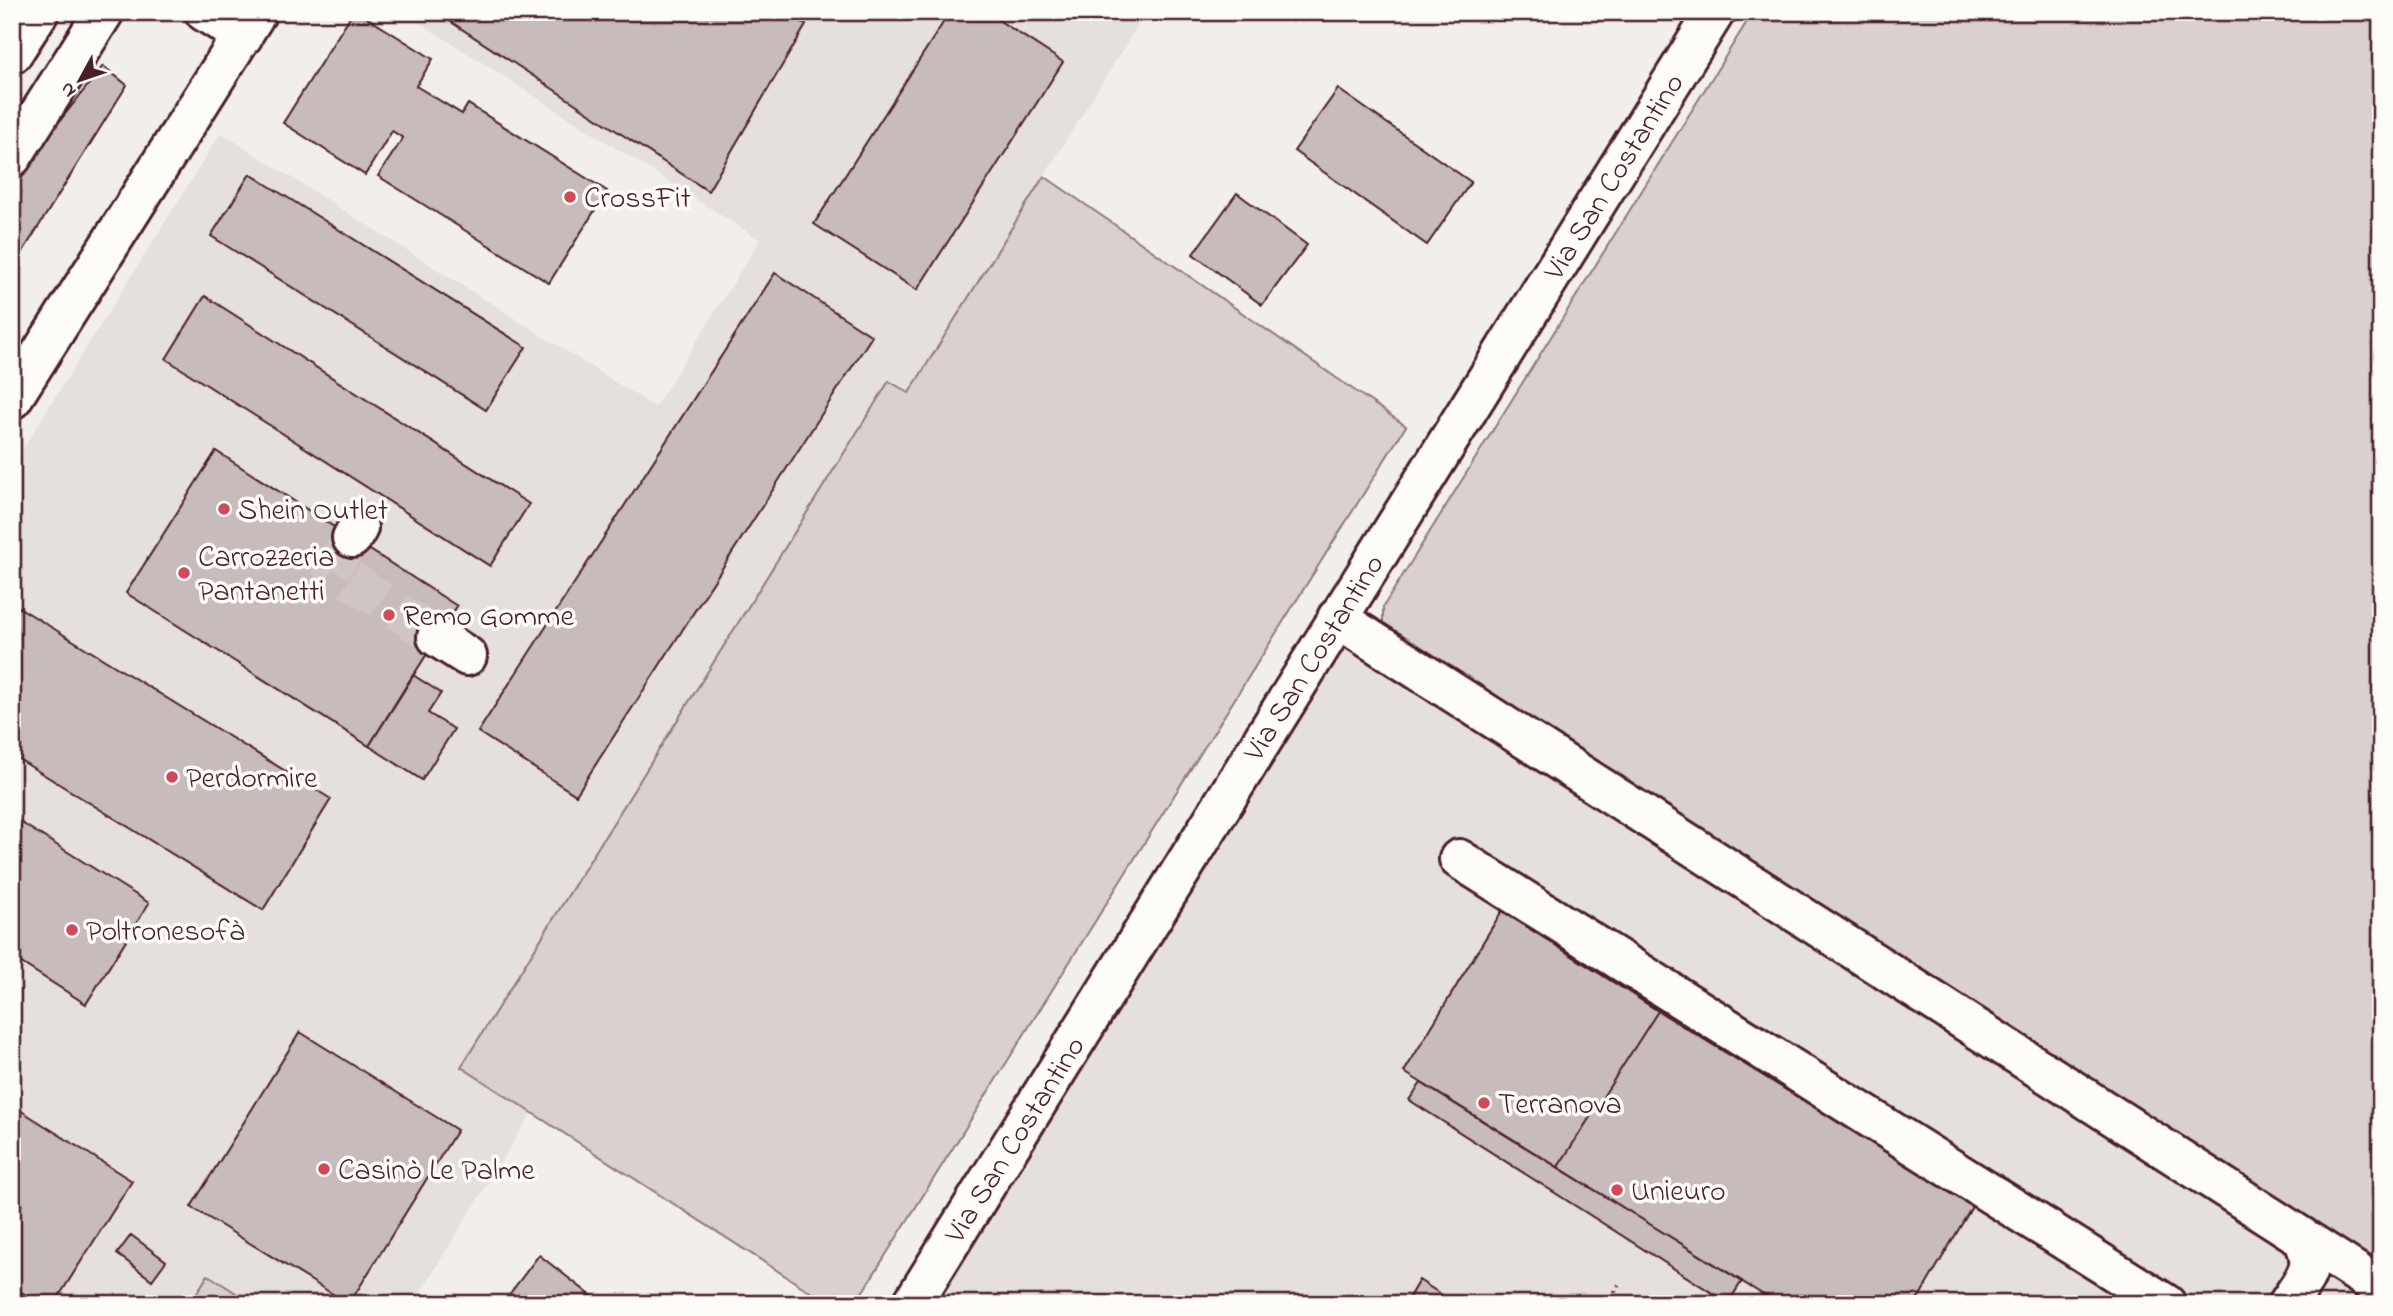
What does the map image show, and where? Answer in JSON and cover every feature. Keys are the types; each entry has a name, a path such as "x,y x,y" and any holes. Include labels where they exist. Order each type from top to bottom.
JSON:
{"street":[{"path":"12,54 38,12"},
{"path":"12,111 80,12"},
{"path":"12,158 104,12"},
{"path":"12,400 250,24 205,12"},
{"name":"Via San Costantino","path":"912,1304 1715,12"},
{"path":"1337,618 2381,1288"},
{"path":"1459,859 2166,1304"},
{"path":"2297,1290 2311,1256 2302,1237"},
{"path":"2297,1290 2323,1265 2345,1265"}],"path":[{"path":"1607,1304 1619,1285"}],"shaded area":[{"path":"403,12 1146,12 909,393 889,382 461,1066 532,1112 413,1304 253,1304 208,1275 190,1304 171,1304 166,1300 163,1304 12,1304 12,466 221,133 655,407 760,240"},
{"path":"1753,12 2381,12 2381,1265 1383,624 1383,607"},
{"path":"1044,176 1406,426 855,1304 829,1304 461,1067 889,381 909,393"},
{"path":"1347,601 2381,1265 2381,1304 912,1304"},
{"path":"208,1275 253,1304 190,1304"}],"building":[{"path":"353,12 358,12 433,59 416,86 462,114 468,104 607,191 549,283 378,176 403,138 392,131 365,175 283,123"},
{"path":"436,12 786,12 806,25 708,191"},
{"path":"950,12 986,12 1063,62 917,290 814,224"},
{"path":"103,66 127,85 12,269 12,194 48,136"},
{"path":"1338,89 1471,182 1427,245 1294,151"},
{"path":"250,174 526,347 486,410 211,236"},
{"path":"1237,193 1307,245 1262,305 1193,254"},
{"path":"775,273 872,336 576,795 478,732"},
{"path":"205,296 529,504 490,566 166,359"},
{"path":"216,451 457,606 369,746 126,593"},
{"name":"Perdormire","path":"12,603 331,799 263,910 12,755"},
{"path":"413,675 441,693 428,713 454,729 422,780 369,746"},
{"name":"Poltronesofà","path":"12,817 149,903 86,1004 12,957"},
{"path":"1502,911 1658,1011 1558,1167 1404,1072"},
{"path":"1658,1011 1973,1205 1915,1304 1778,1304 1558,1167"},
{"name":"Casinò Le Palme","path":"300,1032 457,1130 349,1304 191,1207"},
{"path":"1421,1083 1742,1281 1728,1303 1409,1100"},
{"path":"12,1105 132,1181 54,1304 40,1304 12,1286"},
{"path":"131,1235 166,1261 152,1280 117,1254"},
{"path":"539,1255 602,1304 502,1304"},
{"path":"1419,1280 1456,1304 1405,1304"}],"tunnel":[{"path":"352,538 332,568 437,637"}],"place":[{"name":"CrossFit","path":"570,197"},
{"name":"Shein Outlet","path":"224,509"},
{"name":"Carrozzeria Pantanetti","path":"184,573"},
{"name":"Remo Gomme","path":"389,615"},
{"name":"Perdormire","path":"172,777"},
{"name":"Poltronesofà","path":"72,930"},
{"name":"Terranova","path":"1484,1103"},
{"name":"Casinò Le Palme","path":"324,1169"},
{"name":"Unieuro","path":"1617,1190"}]}
